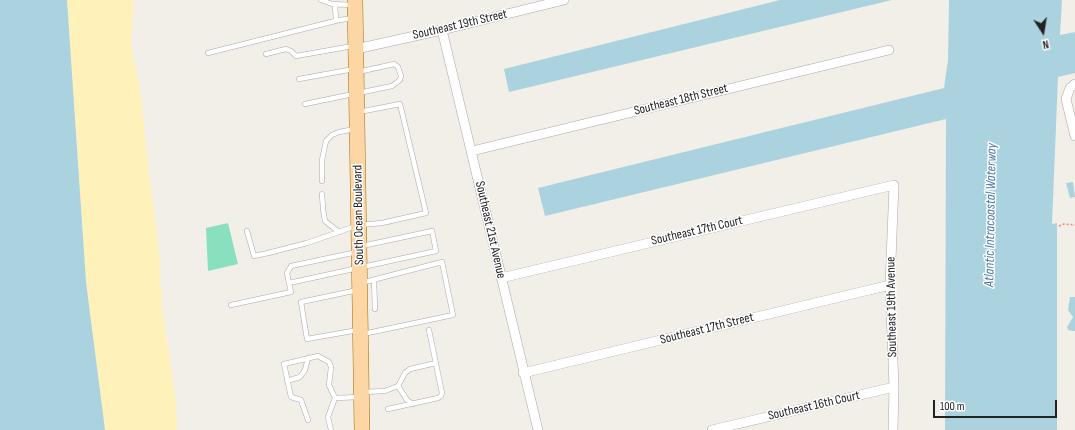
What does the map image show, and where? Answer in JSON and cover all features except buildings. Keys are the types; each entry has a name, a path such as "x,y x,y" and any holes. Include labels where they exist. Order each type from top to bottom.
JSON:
{"main road":[{"name":"South Ocean Boulevard","path":"355,8 359,249 360,268 364,284 360,332 362,430"}],"street":[{"name":"Southeast 19th Street","path":"356,47 442,30 564,0"},
{"name":"Southeast 21st Avenue","path":"442,30 472,151 500,278 538,430"},
{"name":"Southeast 18th Street","path":"472,151 890,50"},
{"path":"1075,84 1070,88 1066,100 1075,136"},
{"name":"Southeast 17th Court","path":"500,278 894,185"},
{"name":"Southeast 19th Avenue","path":"893,430 894,387 890,285 894,185"},
{"name":"Southeast 17th Street","path":"524,373 890,285"},
{"name":"Southeast 16th Court","path":"712,430 894,387"}],"lane":[{"path":"321,0 355,8"},
{"path":"335,4 336,21"},
{"path":"208,54 336,21 355,8"},
{"path":"266,54 286,49 291,51 296,56 356,47"},
{"path":"299,79 394,64 399,70 401,76 400,80 392,86 305,104"},
{"path":"247,231 254,256 307,243 359,225 382,223 426,213 400,104 357,112"},
{"path":"322,180 322,160 326,141 332,135 339,132 357,129"},
{"path":"322,194 325,221 338,232"},
{"path":"231,305 291,292 289,283 287,273 291,266 432,230 436,251 289,283"},
{"path":"442,262 453,315 360,332 307,339 300,302 364,284 442,262"},
{"path":"364,284 375,309"},
{"path":"388,409 438,398 441,396 442,393 429,330"},
{"path":"308,420 301,400 291,398 284,364 318,356 329,362 331,367 329,385 335,398 328,417 331,430"},
{"path":"288,381 300,377 305,370 308,358"},
{"path":"335,398 385,391 398,386 405,373 410,369 436,363"},
{"path":"398,386 407,400 413,404"}],"path":[{"path":"1059,226 1064,224 1075,225"}],"sand":[{"path":"67,0 134,0 131,46 141,94 149,174 159,249 162,307 176,401 177,430 105,430 86,282"}],"green space":[{"path":"228,223 238,264 208,271 206,228"}],"water":[{"path":"0,0 67,0 86,282 105,430 0,430"},
{"path":"780,0 892,0 509,92 504,69"},
{"name":"Atlantic Intracoastal Waterway","path":"949,0 1062,0 1060,35 1075,32 1075,73 1058,77 1052,224 1057,223 1057,430 945,430 946,119 545,216 538,188 944,88 948,60"},
{"path":"1073,182 1075,197 1070,198 1066,183"},
{"path":"1070,297 1075,297 1075,331 1068,330 1067,327 1073,317 1068,310"}]}
